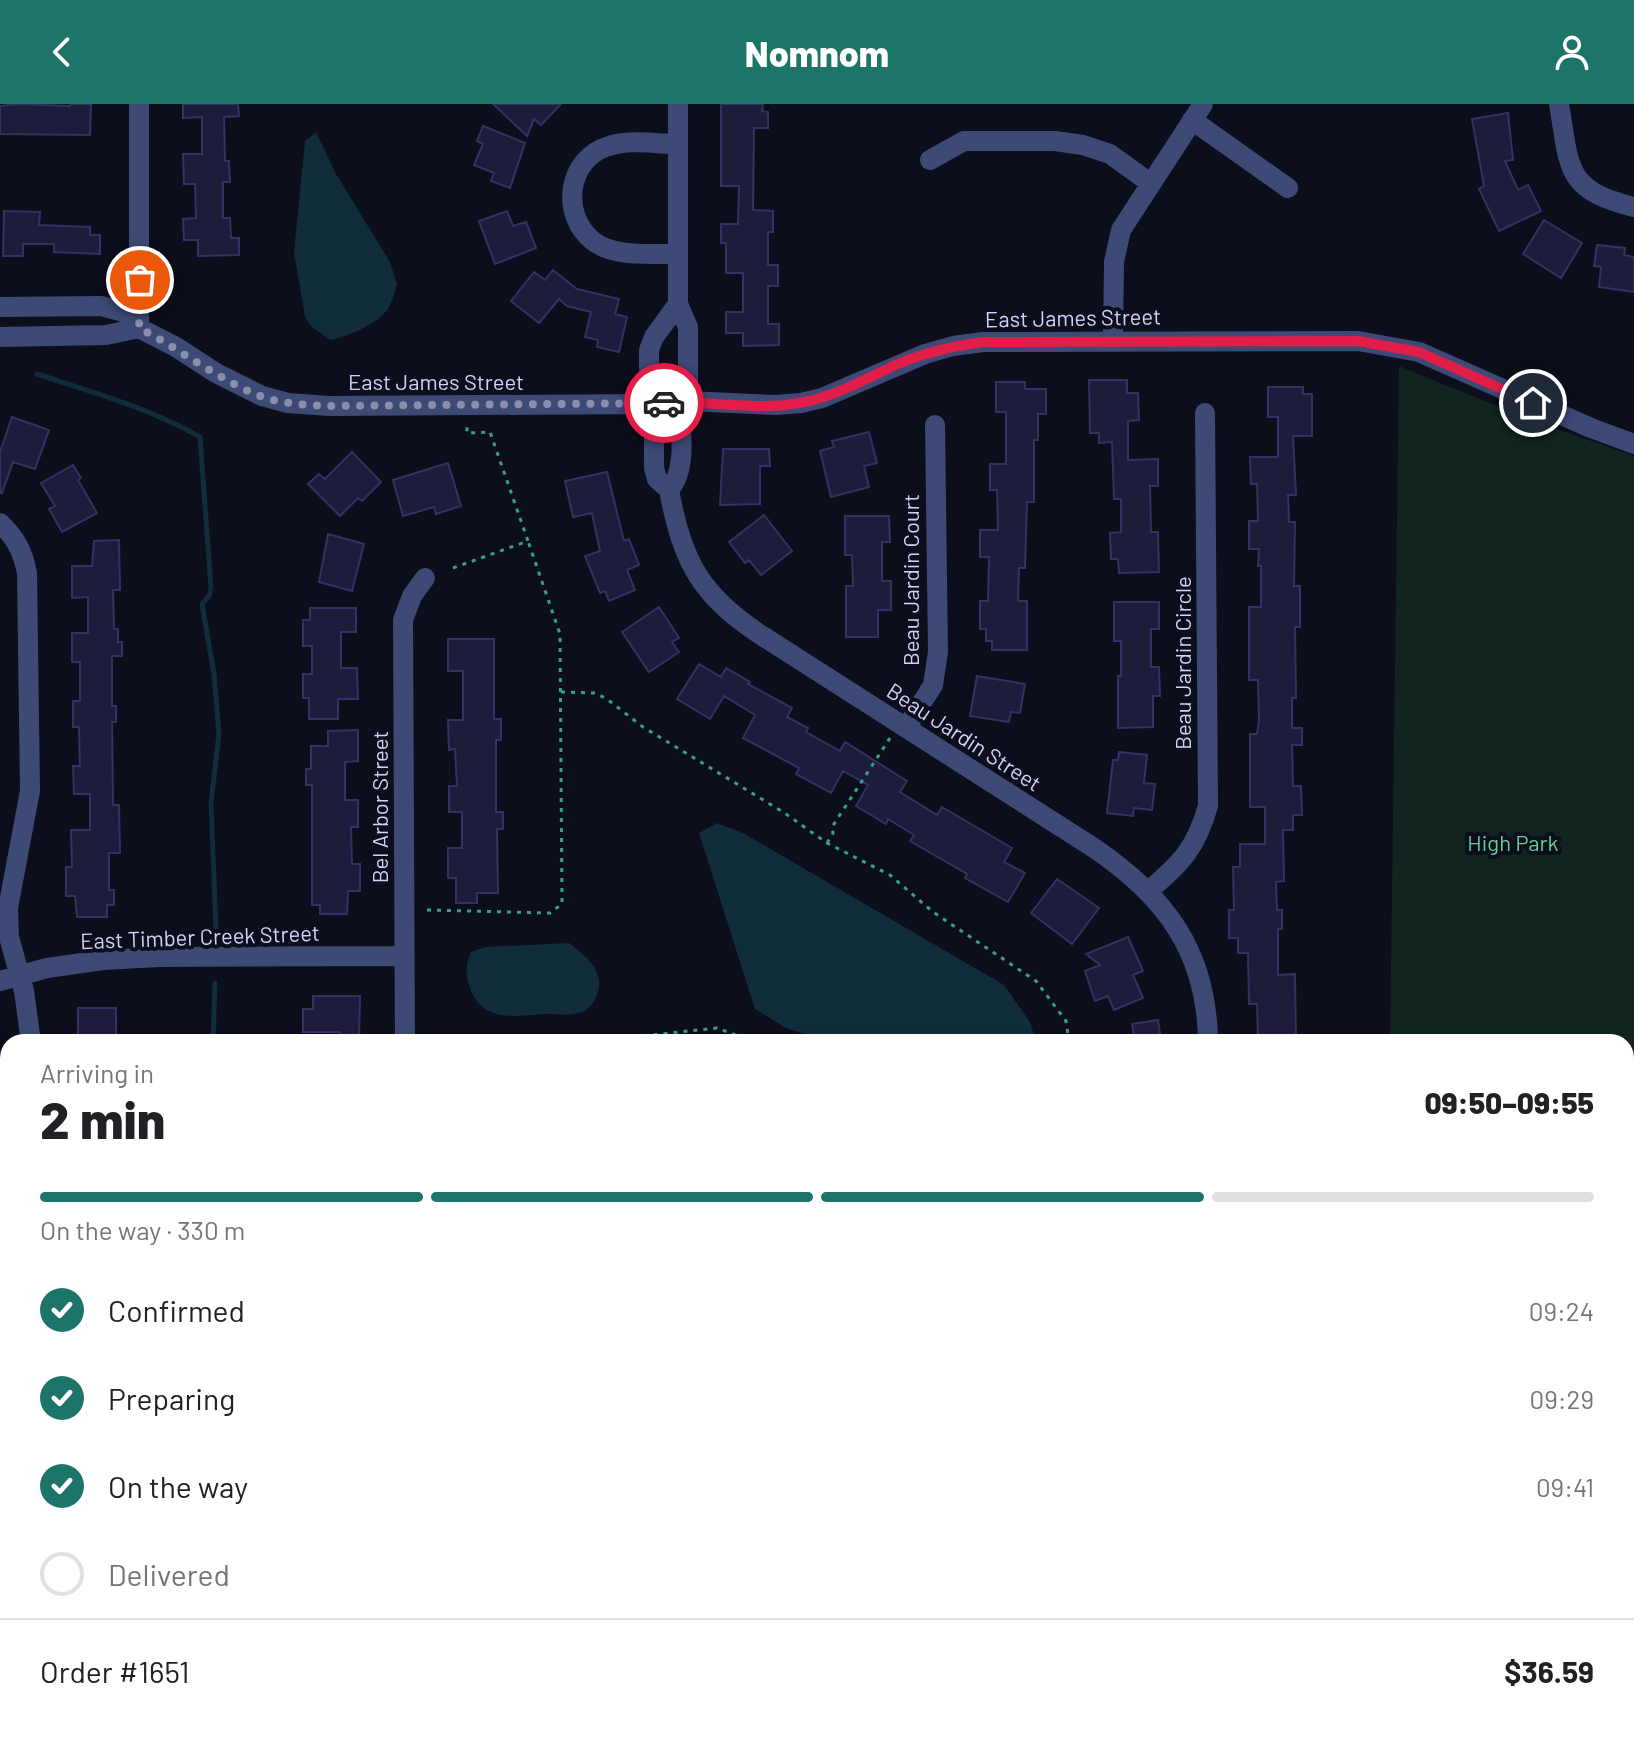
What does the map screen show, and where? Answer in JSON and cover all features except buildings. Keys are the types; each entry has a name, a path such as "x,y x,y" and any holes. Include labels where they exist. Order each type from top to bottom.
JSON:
{"street":[{"path":"0,337 106,335 139,328 139,104"},
{"path":"669,490 678,481 681,461 688,327 678,304 678,104"},
{"path":"1559,104 1575,178 1585,188 1607,200 1634,207"},
{"path":"1113,341 1114,262 1121,230 1197,112 1288,188"},
{"path":"930,160 964,141 1055,141 1083,145 1110,154 1150,183"},
{"path":"678,144 608,146 589,157 575,177 570,194 572,210 579,226 594,243 618,251 678,254"},
{"name":"Beau Jardin Street","path":"678,304 654,337 649,350 654,468 657,479 669,490 676,526 686,555 701,583 720,605 753,630 899,731 1094,848 1131,874 1175,926 1190,954 1205,1007 1207,1034"},
{"name":"East James Street","path":"0,307 101,306 124,312 139,328 262,396 288,403 329,406 684,402 775,405 822,398 902,362 953,346 1016,341 1330,340 1388,345 1419,352 1634,444"},
{"name":"Beau Jardin Circle","path":"1148,891 1190,852 1201,831 1208,806 1205,413"},
{"name":"Beau Jardin Court","path":"899,731 933,685 938,652 935,425"},
{"path":"2,525 15,539 24,556 27,573 30,791 8,908 10,978 24,994 30,1034"},
{"name":"Bel Arbor Street","path":"405,1034 403,620 412,596 425,578"},
{"name":"East Timber Creek Street","path":"10,978 75,964 159,957 404,956"}],"path":[{"path":"427,910 550,913 562,904 560,634 490,432 467,433 467,420"},
{"path":"453,568 528,541"},
{"path":"561,692 595,693 607,699 643,727 783,812 827,843 890,875 933,912 1036,981 1066,1021 1068,1034"},
{"path":"827,843 833,833 832,827 899,731"},
{"path":"660,1034 717,1028 733,1034"}],"green space":[{"name":"High Park","path":"1399,366 1529,419 1634,456 1634,1034 1390,1034"}],"water":[{"path":"316,132 336,174 390,262 397,284 388,309 377,320 353,333 330,340 312,327 305,317 294,252 305,141"},
{"path":"717,823 743,833 1004,985 1030,1022 1034,1034 804,1034 786,1028 755,1009 699,833"},
{"path":"569,943 589,960 597,974 598,990 593,1003 586,1010 569,1014 511,1016 491,1012 475,999 467,974 471,952 485,947"}],"waterway":[{"path":"37,374 141,409 200,437 211,588 202,604 214,674 219,734 211,803 216,928"},
{"path":"213,1034 215,983"}],"way so far":[{"path":"140,280 139,328 239,385 288,403 329,406 664,403"}],"route":[{"path":"664,403 801,403 848,388 925,354 983,342 1330,340 1388,345 1419,352 1533,403"}]}
